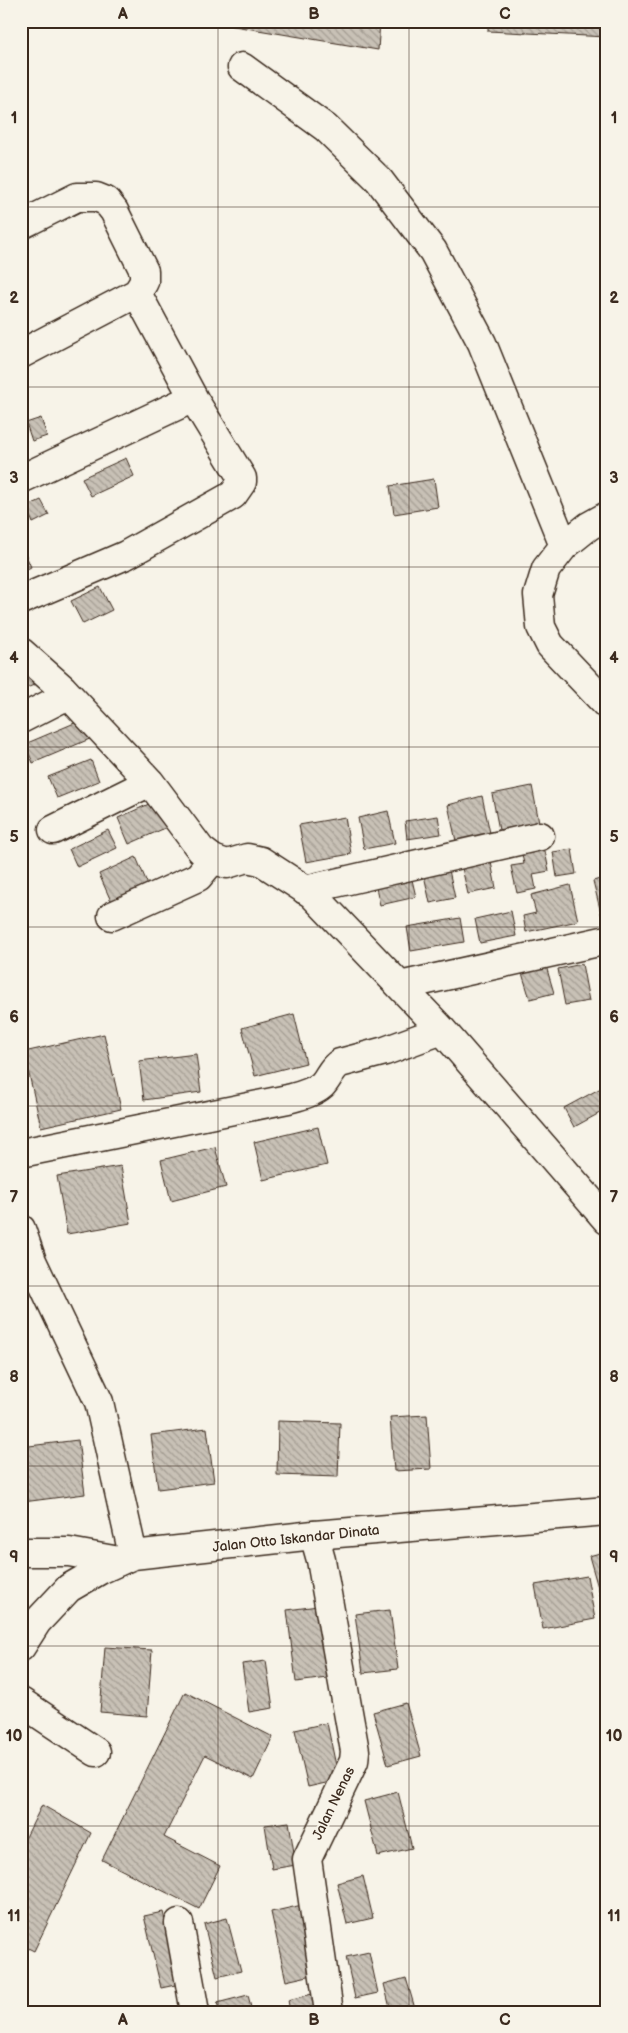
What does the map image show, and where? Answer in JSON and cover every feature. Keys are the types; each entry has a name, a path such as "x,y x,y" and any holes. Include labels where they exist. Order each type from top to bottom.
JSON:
{"street":[{"path":"242,67 326,128 378,180 433,251 482,342 564,546"},
{"path":"21,225 77,196 88,196 106,201 114,211 144,271 144,282 137,293 21,354"},
{"path":"21,600 126,555 233,495 242,482 242,478 195,401 137,293"},
{"path":"21,479 186,401 191,399 195,401"},
{"path":"607,516 589,526 564,546 546,569 538,595 541,627 550,645 607,705"},
{"path":"21,652 68,695 150,782 202,850 213,859 227,864 254,858 312,894 442,1030 607,1220"},
{"path":"21,719 68,695"},
{"path":"53,830 150,782"},
{"path":"305,890 540,836"},
{"path":"112,916 198,877 213,859"},
{"path":"400,986 607,940"},
{"path":"21,1153 269,1103 308,1093 322,1084 335,1066 340,1063 385,1051 442,1030"},
{"path":"21,1229 32,1261 98,1402 126,1558 69,1552 21,1552"},
{"name":"Jalan Otto Iskandar Dinata","path":"21,1647 37,1622 69,1588 126,1558 314,1534 607,1512"},
{"name":"Jalan Nenas","path":"314,1534 321,1560 354,1751 354,1761 307,1859 329,2012"},
{"path":"21,1702 96,1752"},
{"path":"179,1923 194,2012"}],"building":[{"path":"204,21 380,21 378,50"},
{"path":"488,21 607,21 607,37 488,31"},
{"path":"41,418 47,436 32,441 26,423"},
{"path":"126,458 134,476 91,496 82,478"},
{"path":"434,479 438,507 394,514 390,486"},
{"path":"41,500 49,515 33,523 26,507"},
{"path":"21,544 31,567 21,572"},
{"path":"100,587 112,610 83,624 71,601"},
{"path":"36,666 42,682 21,690 21,672"},
{"path":"84,719 92,738 33,763 25,744"},
{"path":"91,760 99,781 57,798 48,777"},
{"path":"532,786 539,822 499,830 492,794"},
{"path":"482,796 490,833 456,841 448,805"},
{"path":"160,799 172,825 129,844 118,818"},
{"path":"388,811 395,843 364,849 358,818"},
{"path":"438,816 441,834 407,839 405,821"},
{"path":"345,817 351,854 306,862 299,825"},
{"path":"108,830 117,848 77,867 69,849"},
{"path":"544,846 549,871 533,874 536,889 517,893 511,866 524,864 521,850"},
{"path":"572,849 576,874 557,877 553,852"},
{"path":"136,857 148,885 111,901 99,874"},
{"path":"491,862 496,888 468,894 462,868"},
{"path":"449,870 455,898 430,903 424,875"},
{"path":"410,871 416,897 380,905 374,879"},
{"path":"607,877 607,915 602,917 593,881"},
{"path":"570,885 578,921 526,932 523,916 536,913 531,895"},
{"path":"511,911 516,936 480,943 475,919"},
{"path":"460,918 464,942 411,951 407,927"},
{"path":"582,964 589,1001 565,1005 558,969"},
{"path":"546,966 554,993 530,999 522,973"},
{"path":"294,1014 306,1063 255,1076 242,1028"},
{"path":"104,1034 121,1109 41,1127 24,1052"},
{"path":"196,1054 201,1092 144,1100 139,1061"},
{"path":"601,1088 607,1098 607,1109 574,1127 564,1108"},
{"path":"318,1127 327,1165 263,1180 254,1142"},
{"path":"215,1147 226,1187 171,1201 161,1160"},
{"path":"121,1166 131,1223 67,1234 57,1176"},
{"path":"427,1415 431,1469 394,1471 390,1417"},
{"path":"278,1421 340,1423 338,1477 277,1475"},
{"path":"207,1428 214,1482 158,1489 151,1435"},
{"path":"78,1440 85,1494 23,1502 21,1447"},
{"path":"607,1551 607,1619 589,1556"},
{"path":"587,1576 595,1619 543,1629 535,1585"},
{"path":"326,1605 335,1677 296,1682 287,1610"},
{"path":"390,1610 398,1669 363,1673 355,1614"},
{"path":"105,1647 152,1650 147,1716 100,1712"},
{"path":"266,1661 273,1708 249,1712 242,1664"},
{"path":"185,1692 273,1737 253,1779 205,1755 164,1837 220,1866 199,1909 102,1860"},
{"path":"406,1703 421,1756 388,1765 373,1712"},
{"path":"327,1723 339,1780 308,1787 295,1730"},
{"path":"398,1792 412,1848 378,1856 364,1801"},
{"path":"42,1805 91,1833 34,1951 26,1947 21,1955 21,1847"},
{"path":"289,1822 296,1865 272,1869 265,1825"},
{"path":"363,1876 373,1918 347,1924 337,1883"},
{"path":"302,1905 317,1974 286,1981 271,1912"},
{"path":"163,1912 180,1984 161,1988 144,1916"},
{"path":"227,1918 241,1971 217,1977 204,1924"},
{"path":"369,1952 378,1993 355,1998 346,1957"},
{"path":"406,1978 416,2012 391,2012 384,1984"},
{"path":"316,1993 320,2012 290,2012 288,2000"},
{"path":"248,1995 252,2012 220,2012 217,2003"}]}
